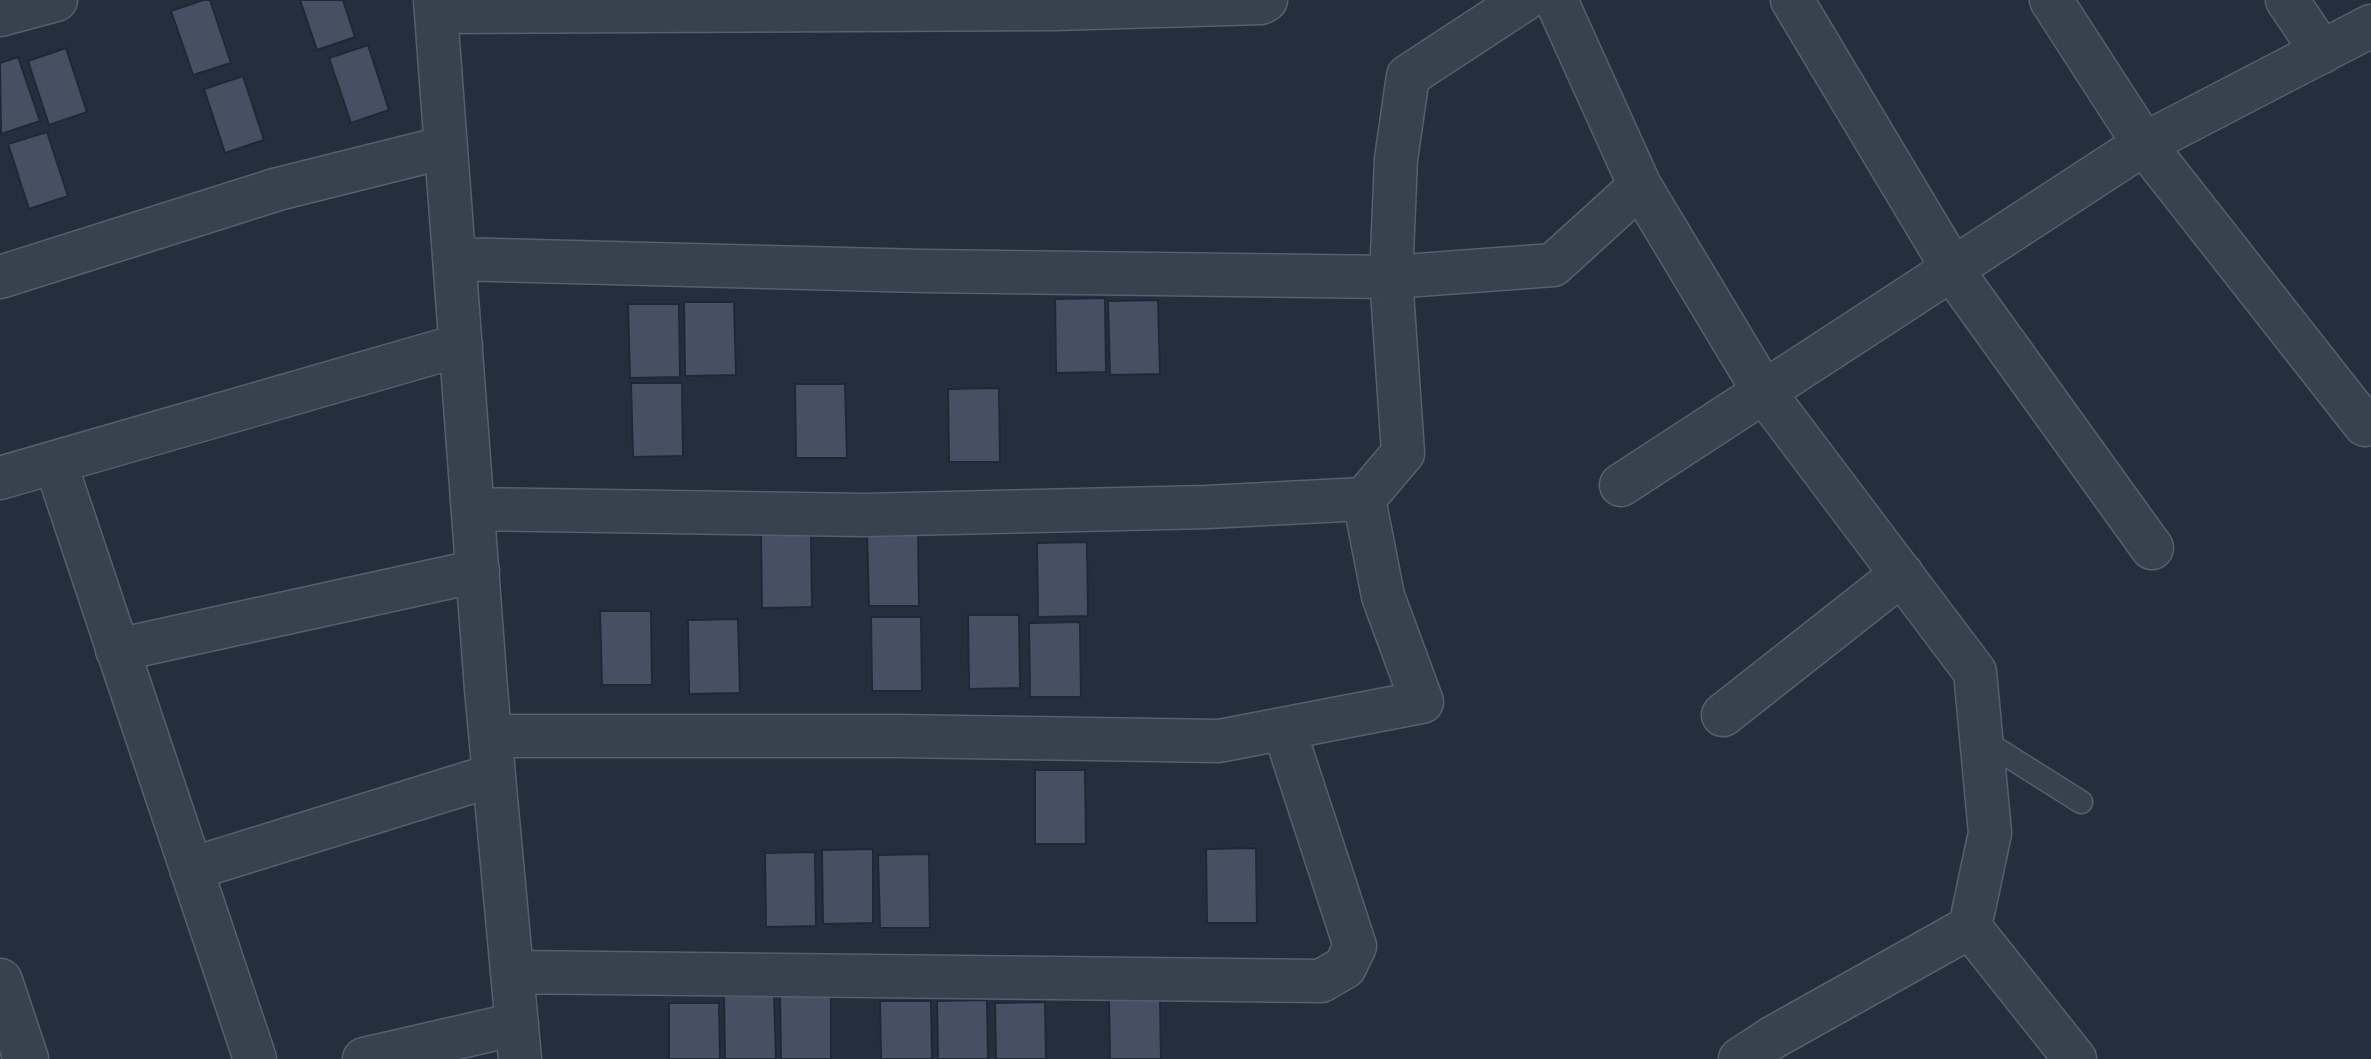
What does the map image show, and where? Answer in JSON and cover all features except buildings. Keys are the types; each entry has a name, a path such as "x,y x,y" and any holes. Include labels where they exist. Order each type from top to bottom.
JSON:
{"street":[{"path":"0,15 56,0"},
{"path":"364,1059 519,1041 492,755 435,6 1261,3 1266,0"},
{"path":"473,509 864,515 1207,507 1364,499 1403,453 1391,277 1396,159 1408,76 1524,0"},
{"path":"1556,0 1640,186 1764,392 1975,672 1990,833 1970,927 1766,1052"},
{"path":"1792,0 1953,270 2152,548"},
{"path":"2051,0 2144,144 2368,429"},
{"path":"2287,0 2354,44"},
{"path":"1621,485 2144,144 2354,44"},
{"path":"0,277 278,189 446,147"},
{"path":"455,259 923,271 1391,277 1553,265 1640,186"},
{"path":"0,478 461,345"},
{"path":"55,462 255,1059"},
{"path":"191,869 492,755 898,736 1219,741 1422,702 1383,596 1364,499"},
{"path":"117,650 478,571"},
{"path":"1723,715 1902,574"},
{"path":"512,972 1321,981 1345,967 1355,946 1284,729"},
{"path":"1970,927 2075,1059"},
{"path":"0,981 26,1059"}],"lane":[{"path":"1981,739 2081,802"}]}
